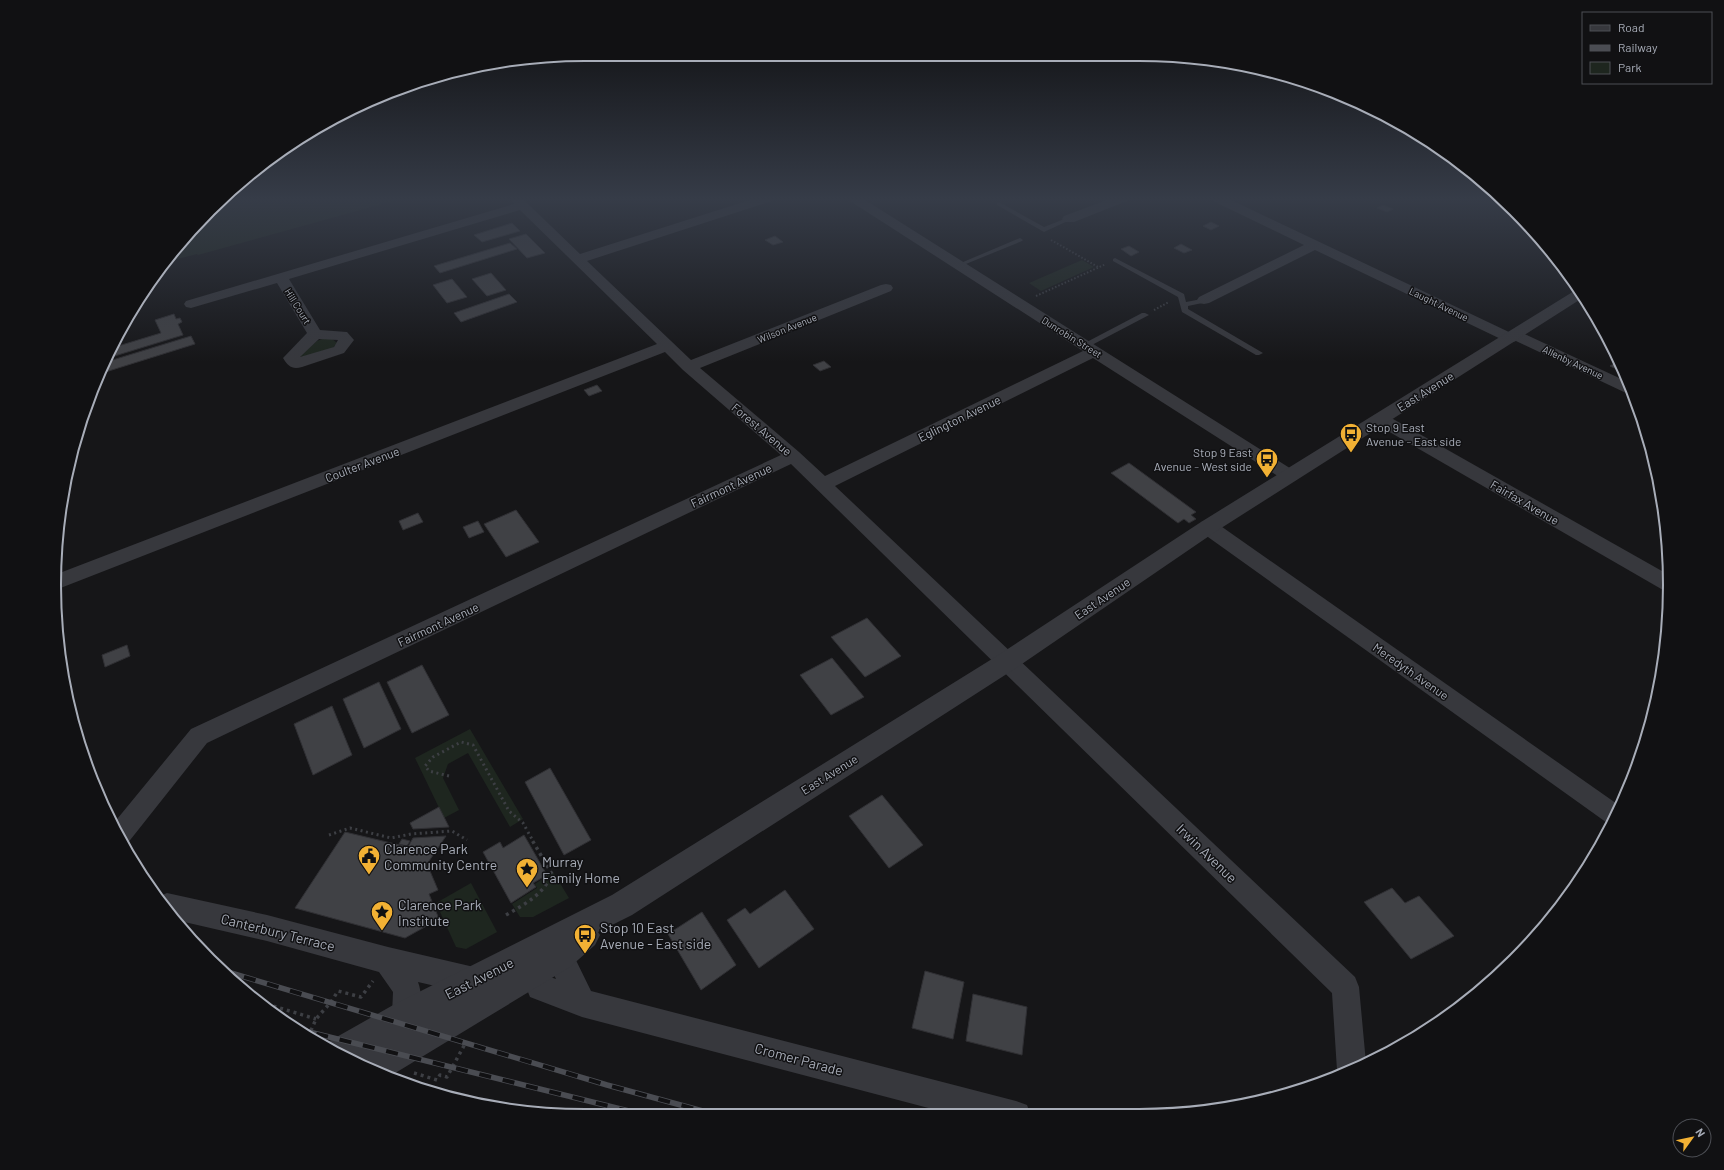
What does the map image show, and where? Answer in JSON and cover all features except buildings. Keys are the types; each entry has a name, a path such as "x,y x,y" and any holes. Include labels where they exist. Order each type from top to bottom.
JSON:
{"street":[{"path":"191,304 357,253"},
{"name":"Forest Avenue","path":"571,253 689,367 793,456 1008,661"},
{"path":"578,259 598,253"},
{"name":"Dunrobin Street","path":"940,253 1290,476"},
{"path":"1204,300 1300,253"},
{"name":"Laught Avenue","path":"1331,253 1512,336"},
{"name":"Hill Court","path":"280,277 315,334"},
{"name":"Wilson Avenue","path":"689,367 886,288"},
{"name":"East Avenue","path":"344,1050 406,1015 622,905 1008,661 1208,527 1576,296"},
{"name":"Allenby Avenue","path":"1512,336 1624,386"},
{"name":"Coulter Avenue","path":"61,580 667,346"},
{"name":"Eglington Avenue","path":"822,484 1090,348"},
{"name":"Fairfax Avenue","path":"1380,419 1663,581"},
{"name":"Fairmont Avenue","path":"122,831 199,736 793,456"},
{"name":"Meredyth Avenue","path":"1208,527 1611,813"},
{"name":"Irwin Avenue","path":"1008,661 1345,987 1351,1064"},
{"name":"East Avenue","path":"377,1066 559,956 622,905"},
{"name":"Canterbury Terrace","path":"171,907 267,928 388,961 474,981"},
{"path":"559,956 582,1003"},
{"path":"388,961 407,989 406,1015"},
{"name":"Cromer Parade","path":"534,972 540,987 582,1003 989,1109"}],"lane":[{"path":"959,265 989,253"},
{"path":"1115,260 1181,296 1185,310 1259,353"},
{"path":"1184,305 1204,300"},
{"path":"1090,348 1145,315"}],"path":[{"path":"1074,253 1099,267"},
{"path":"1020,303 1115,260"},
{"path":"1145,315 1181,296"},
{"path":"449,776 429,771 425,766 433,757 461,742 473,745 509,812 522,823 552,874 549,883 541,893 506,915"},
{"path":"329,835 350,828 391,838 411,834 452,831 467,840"},
{"path":"311,1031 316,1019 331,1002 338,991 361,997 388,961"},
{"path":"273,1006 316,1019"}],"green space":[{"path":"180,253 207,253 174,260"},
{"path":"1082,260 1094,267 1041,291 1029,283"},
{"path":"322,339 332,339 337,343 332,349 302,357 300,356 317,341"},
{"path":"470,729 523,819 510,827 468,753 448,764 443,778 459,810 444,818 415,758"},
{"path":"553,872 569,898 533,917 520,917 512,904 537,888 535,884"},
{"path":"471,883 497,932 466,949 456,947 436,903"}],"railway":[{"path":"234,974 607,1085 695,1109"},
{"path":"313,1033 621,1109"}],"place":[{"name":"Stop 9 East Avenue - East side","path":"1351,454"},
{"name":"Stop 9 East Avenue - West side","path":"1267,478"},
{"name":"Clarence Park Community Centre","path":"369,876"},
{"name":"Murray Family Home","path":"527,888"},
{"name":"Clarence Park Institute","path":"382,932"},
{"name":"Stop 10 East Avenue - East side","path":"585,954"}]}
